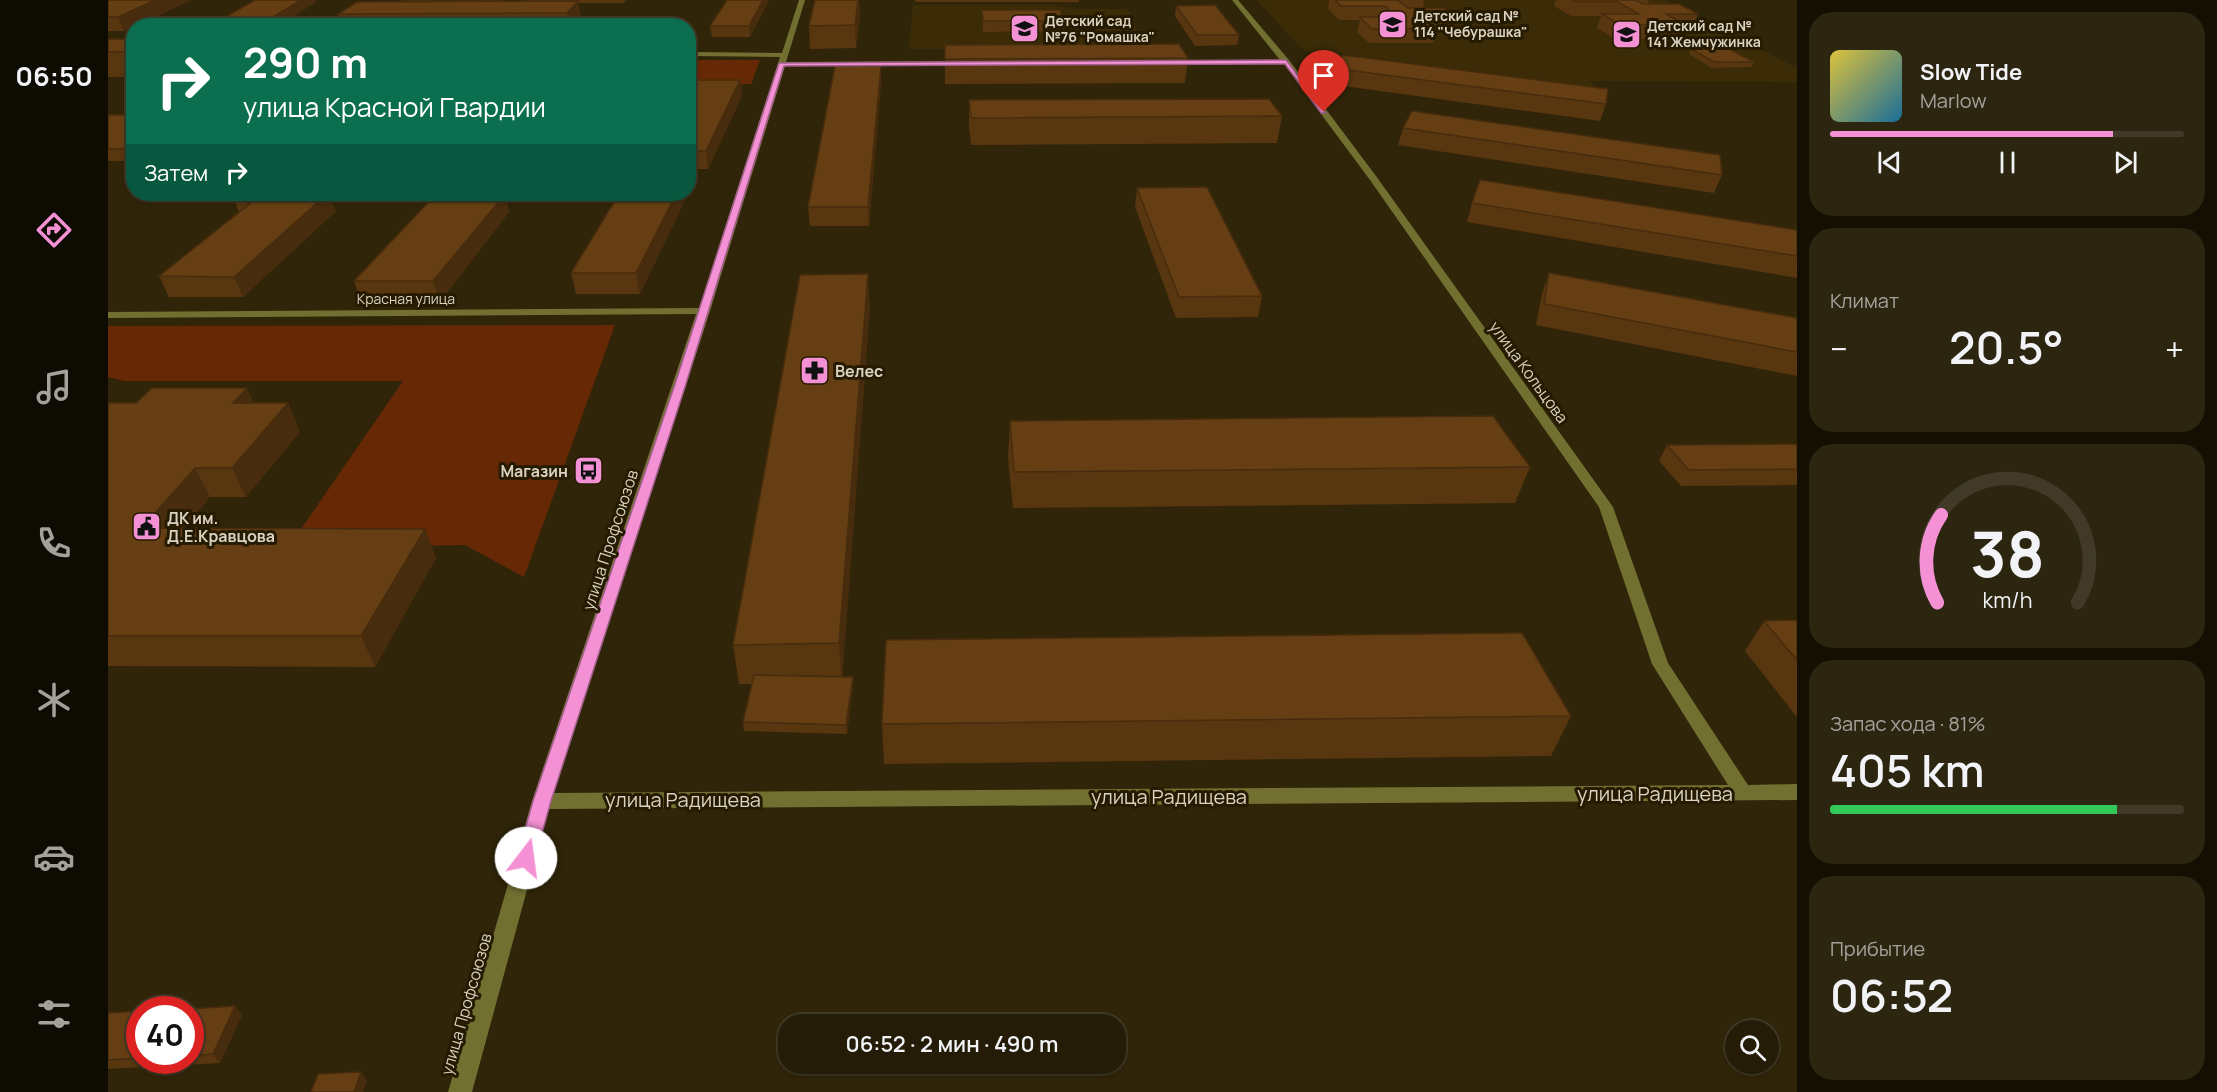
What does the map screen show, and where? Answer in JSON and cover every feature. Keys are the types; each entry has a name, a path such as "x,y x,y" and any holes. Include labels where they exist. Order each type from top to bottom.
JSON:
{"street":[{"name":"улица Профсоюзов","path":"459,1092 542,801 704,311 802,0"},
{"name":"улица Кольцова","path":"1235,0 1286,62 1373,178 1606,507 1660,664 1743,793"},
{"path":"696,54 783,59 980,63"},
{"path":"1156,62 1286,62"},
{"name":"Красная улица","path":"108,315 704,311"},
{"name":"улица Радищева","path":"542,801 1797,792"}],"shaded area":[{"path":"1257,0 1664,0 1797,68 1797,82 1589,81 1600,90 1314,54 1301,48"},
{"name":"Детский сад №76 \"Ромашка\"","path":"913,5 1052,5 1075,9 1128,9 1146,49 909,49"},
{"path":"696,60 760,60 751,84 696,85"},
{"path":"615,325 524,577 465,545 288,548 403,381 124,381 108,377 108,326"}],"building":[{"path":"108,0 155,0 118,17 108,17"},
{"path":"255,0 301,0 271,18 224,18"},
{"path":"403,0 502,0 401,1"},
{"path":"727,0 763,0 749,26 710,26"},
{"path":"815,0 858,0 855,25 809,26"},
{"path":"1335,0 1398,0 1408,8 1444,8 1457,18 1424,18 1437,28 1372,29 1360,17 1398,17 1385,6 1341,6"},
{"path":"1572,0 1635,0 1643,4 1679,4 1698,14 1666,14 1685,25 1620,25 1602,14 1639,14 1618,2 1576,2"},
{"path":"578,1 567,13 338,14 357,2"},
{"path":"1215,5 1239,35 1197,35 1176,6"},
{"path":"982,10 1060,10 1064,21 983,21"},
{"path":"108,39 126,39 126,52 108,52"},
{"path":"1179,44 1188,58 945,59 945,45"},
{"path":"1691,49 1729,49 1754,62 1714,62"},
{"path":"1343,55 1608,89 1606,104 1332,68"},
{"path":"835,66 881,66 868,207 808,207"},
{"path":"696,80 740,80 706,151 696,151"},
{"path":"1269,99 1282,116 971,118 969,100"},
{"path":"1412,111 1720,155 1722,175 1403,128"},
{"path":"108,115 126,115 126,149 108,149"},
{"path":"1480,180 1797,230 1797,256 1472,203"},
{"path":"1207,187 1262,296 1179,297 1137,188"},
{"path":"253,201 319,201 234,277 159,276"},
{"path":"429,201 499,201 433,281 354,281"},
{"path":"615,201 672,201 636,273 571,273"},
{"path":"1549,273 1797,318 1797,352 1544,304"},
{"path":"868,274 839,643 733,645 800,275"},
{"name":"ДК им. Д.Е.Кравцова","path":"152,388 247,388 233,403 288,403 232,468 195,468 142,528 425,529 361,636 108,636 108,403 136,403"},
{"path":"1493,416 1530,467 1014,472 1010,421"},
{"path":"1797,444 1797,469 1689,470 1667,445"},
{"path":"1797,620 1797,660 1764,621"},
{"path":"1522,633 1571,716 882,724 886,640"},
{"path":"754,675 853,677 846,725 743,722"},
{"path":"235,1006 213,1054 204,1055 204,1008"},
{"path":"126,1012 126,1059 108,1060 108,1013"},
{"path":"361,1072 354,1092 311,1092 318,1074"}],"place":[{"name":"Детский сад № 114 \"Чебурашка\"","path":"1393,24"},
{"name":"Детский сад №76 \"Ромашка\"","path":"1024,29"},
{"name":"Детский сад № 141 Жемчужинка","path":"1626,34"},
{"name":"Велес","path":"814,371"},
{"name":"Магазин","path":"589,471"},
{"name":"ДК им. Д.Е.Кравцова","path":"146,527"}],"route":[{"path":"526,858 542,801 704,311 781,64 1286,62 1324,112"}]}
